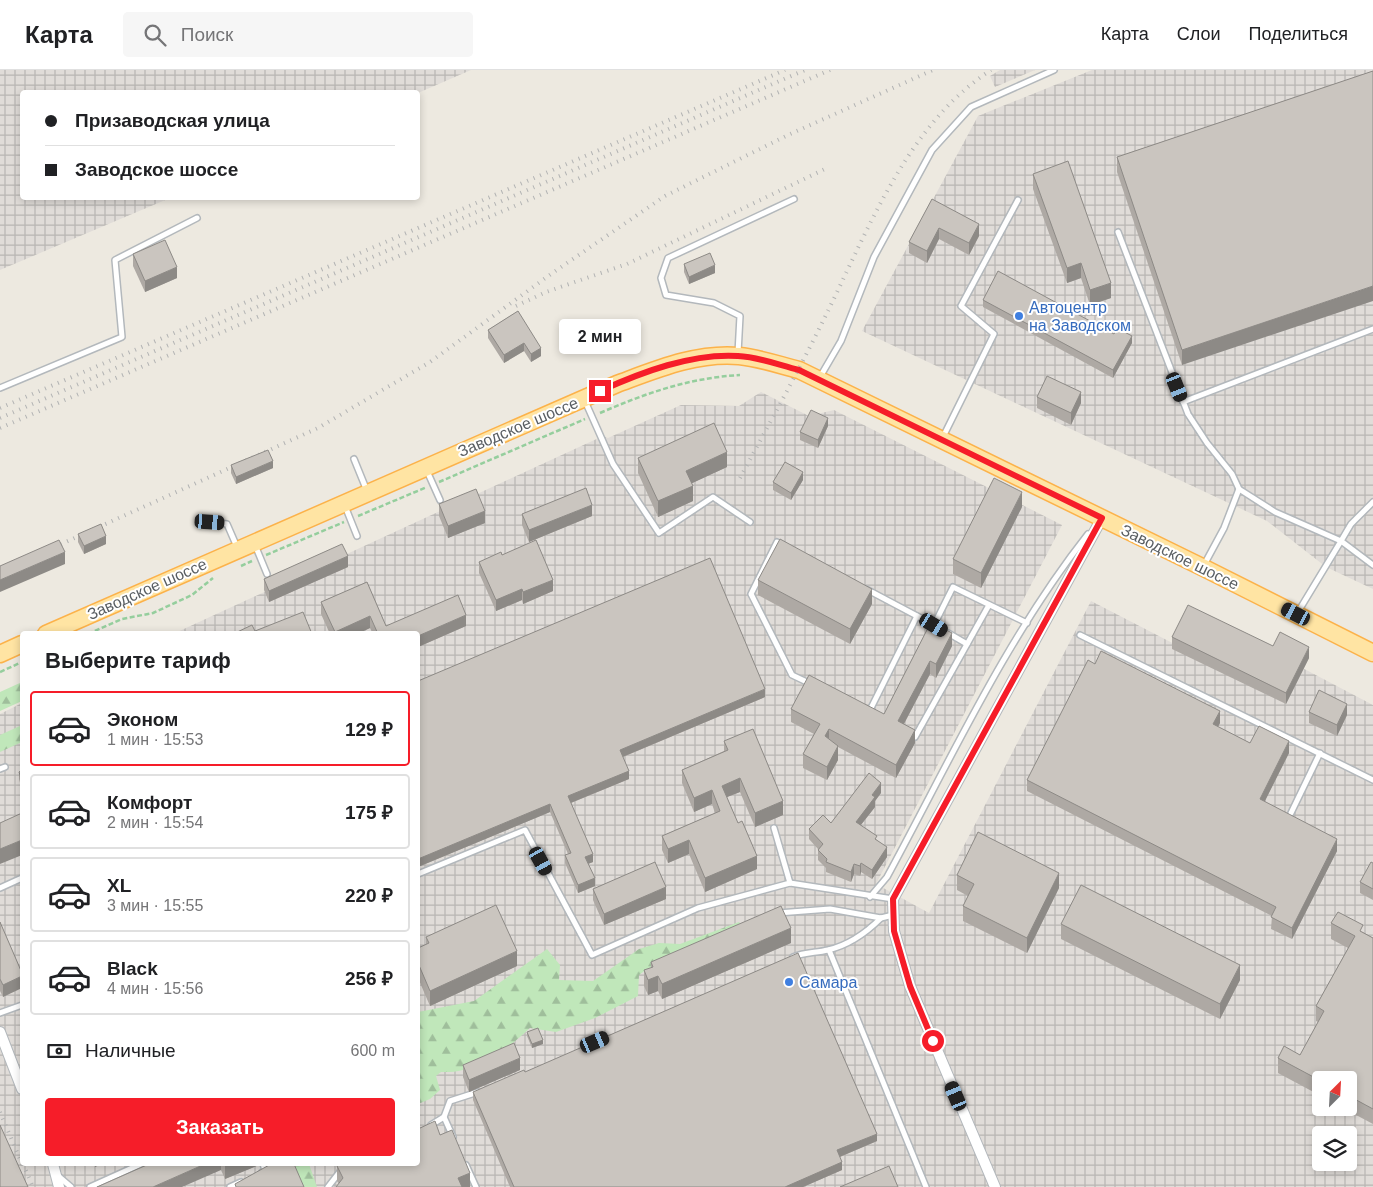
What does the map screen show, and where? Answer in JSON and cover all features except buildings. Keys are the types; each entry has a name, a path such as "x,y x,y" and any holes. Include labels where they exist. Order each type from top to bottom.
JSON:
{"main road":[{"name":"Заводское шоссе","path":"53,631 617,384 670,365 710,357 738,356 799,370 1202,567 1373,653"},
{"path":"0,654 20,645"}],"street":[{"path":"995,1187 910,986 894,931 893,899 1102,518"},
{"path":"0,1032 20,1083"},
{"path":"53,1166 57,1175 58,1187"}],"lane":[{"path":"818,380 841,341 874,257 932,150 971,107 1054,70"},
{"path":"738,356 740,316 714,303 666,295 660,278 668,258 794,199"},
{"path":"942,440 994,334 961,306 1018,200"},
{"path":"0,388 122,337 115,260 197,218"},
{"path":"1118,232 1183,402 1207,443 1232,474 1238,489 1275,512 1341,541 1373,565"},
{"path":"1183,402 1373,329"},
{"path":"584,398 613,464 659,533 713,497 750,522"},
{"path":"354,459 368,492"},
{"path":"426,467 440,500"},
{"path":"1202,567 1224,528 1238,489"},
{"path":"1296,614 1351,524 1373,502"},
{"path":"343,503 357,536"},
{"path":"870,897 887,877 997,672 1054,578 1102,518"},
{"path":"210,522 226,524 238,549"},
{"path":"253,542 267,574"},
{"path":"786,547 777,542 751,594 792,675 818,688"},
{"path":"856,584 967,644"},
{"path":"934,625 953,587 1027,623"},
{"path":"914,737 989,605"},
{"path":"860,709 868,714 917,616"},
{"path":"1080,635 1373,780"},
{"path":"1291,812 1320,753"},
{"path":"774,828 790,883"},
{"path":"420,873 524,830 592,955 698,908 790,883 870,897 893,899"},
{"path":"0,888 20,879"},
{"path":"778,913 830,909 881,918 894,915"},
{"path":"784,961 802,953 829,950 865,934 881,918"},
{"path":"829,950 926,1187"},
{"path":"0,1013 20,1006"},
{"path":"424,1129 444,1117 450,1101 488,1088"},
{"path":"444,1117 456,1143"},
{"path":"464,1161 476,1187"},
{"path":"90,1187 137,1166"},
{"path":"256,1174 265,1170 264,1166"},
{"path":"328,1187 339,1170 348,1167"},
{"path":"57,1175 71,1187"},
{"path":"230,1187 248,1178"}],"path":[{"path":"236,568 644,394 674,384 709,377 740,375"},
{"path":"95,631 122,619 152,613 192,595 221,574"},
{"path":"0,672 20,663"}],"shaded area":[{"path":"0,70 471,70 420,92 420,90 20,90 20,200 165,200 0,270"},
{"path":"1000,70 1035,70 995,87 990,76"},
{"path":"1092,70 1373,70 1373,589 1326,567 1267,521 862,331 978,116"},
{"path":"761,392 809,416 834,410 1062,525 876,884 929,913 1091,601 1186,650 1203,616 1373,705 1373,1187 0,1187 0,714 20,704 20,1166 420,1166 420,631 180,631 603,436 608,438 681,405 739,406"}],"green space":[{"path":"20,683 20,702 0,711 0,692"},
{"path":"20,726 20,743 0,752 0,735"},
{"path":"739,922 744,927 740,932 647,969 639,975 638,996 595,1018 556,1032 530,1028 501,1052 478,1065 454,1072 441,1072 436,1076 440,1090 430,1099 420,1103 420,1012 474,1001 547,949 560,965 559,980 593,981 639,949 659,943 680,944"},
{"path":"275,1166 310,1166 317,1187 284,1187"}],"railway":[{"path":"0,408 785,70"},
{"path":"0,418 805,70"},
{"path":"0,428 830,70"},
{"path":"48,550 318,428 430,362 551,274 665,196 788,135 933,70"},
{"path":"740,478 803,361 873,217 912,150 935,120 961,93 991,70"},
{"path":"516,306 546,292 627,264 825,169"},
{"path":"0,1112 20,1159"},
{"path":"24,1166 33,1187"}],"place":[{"name":"Автоцентр на Заводском","path":"1019,316"},
{"name":"Самара","path":"789,982"}],"route":[{"path":"600,391 670,365 710,357 738,356 761,360 799,370 1102,518 893,899 894,931 910,986 933,1041"}]}
